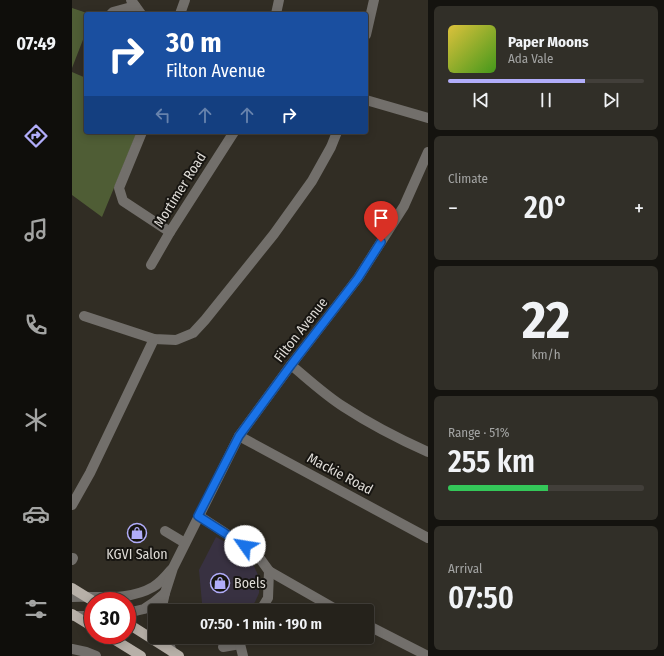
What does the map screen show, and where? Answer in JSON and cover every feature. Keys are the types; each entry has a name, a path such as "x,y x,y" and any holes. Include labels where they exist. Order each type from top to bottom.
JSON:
{"main road":[{"path":"72,588 84,596"},
{"path":"73,615 84,622"},
{"path":"136,629 175,654"},
{"path":"122,644 141,656"}],"street":[{"path":"181,12 184,0"},
{"path":"276,12 279,0"},
{"path":"368,26 374,0"},
{"path":"113,12 133,3 140,12"},
{"path":"368,101 428,118"},
{"path":"141,134 119,188 123,201 170,232"},
{"name":"Mortimer Road","path":"151,264 233,134"},
{"path":"84,316 154,339 176,340 193,333 274,234 312,181 331,147 336,134"},
{"name":"Filton Avenue","path":"163,604 173,568 239,436 358,278 404,206 428,152"},
{"path":"72,505 90,473 154,339"},
{"path":"291,365 342,407 371,424 428,452"},
{"name":"Mackie Road","path":"239,436 428,538"},
{"path":"198,516 256,553 269,571 327,604"},
{"path":"165,531 185,543"},
{"name":"Filton Avenue","path":"136,594 153,587 173,568"},
{"path":"264,604 268,598 269,571"},
{"path":"136,611 144,609 165,593"},
{"name":"Filton Avenue","path":"72,597 84,598"},
{"path":"73,615 84,616"},
{"path":"374,629 428,656"},
{"path":"170,644 175,654"},
{"path":"223,647 231,644"},
{"path":"242,644 242,656"},
{"path":"72,649 96,656"}],"shaded area":[{"path":"216,537 239,549 253,564 258,575 259,593 255,602 253,604 203,604 199,570"}],"green space":[{"path":"72,8 84,12 84,37 72,68"},
{"path":"72,72 84,77 84,134 136,134 102,217 72,195"}],"place":[{"name":"KGVI Salon","path":"137,533"},
{"name":"Boels","path":"220,583"}],"route":[{"path":"245,546 198,516 239,436 358,278 381,242"}]}
